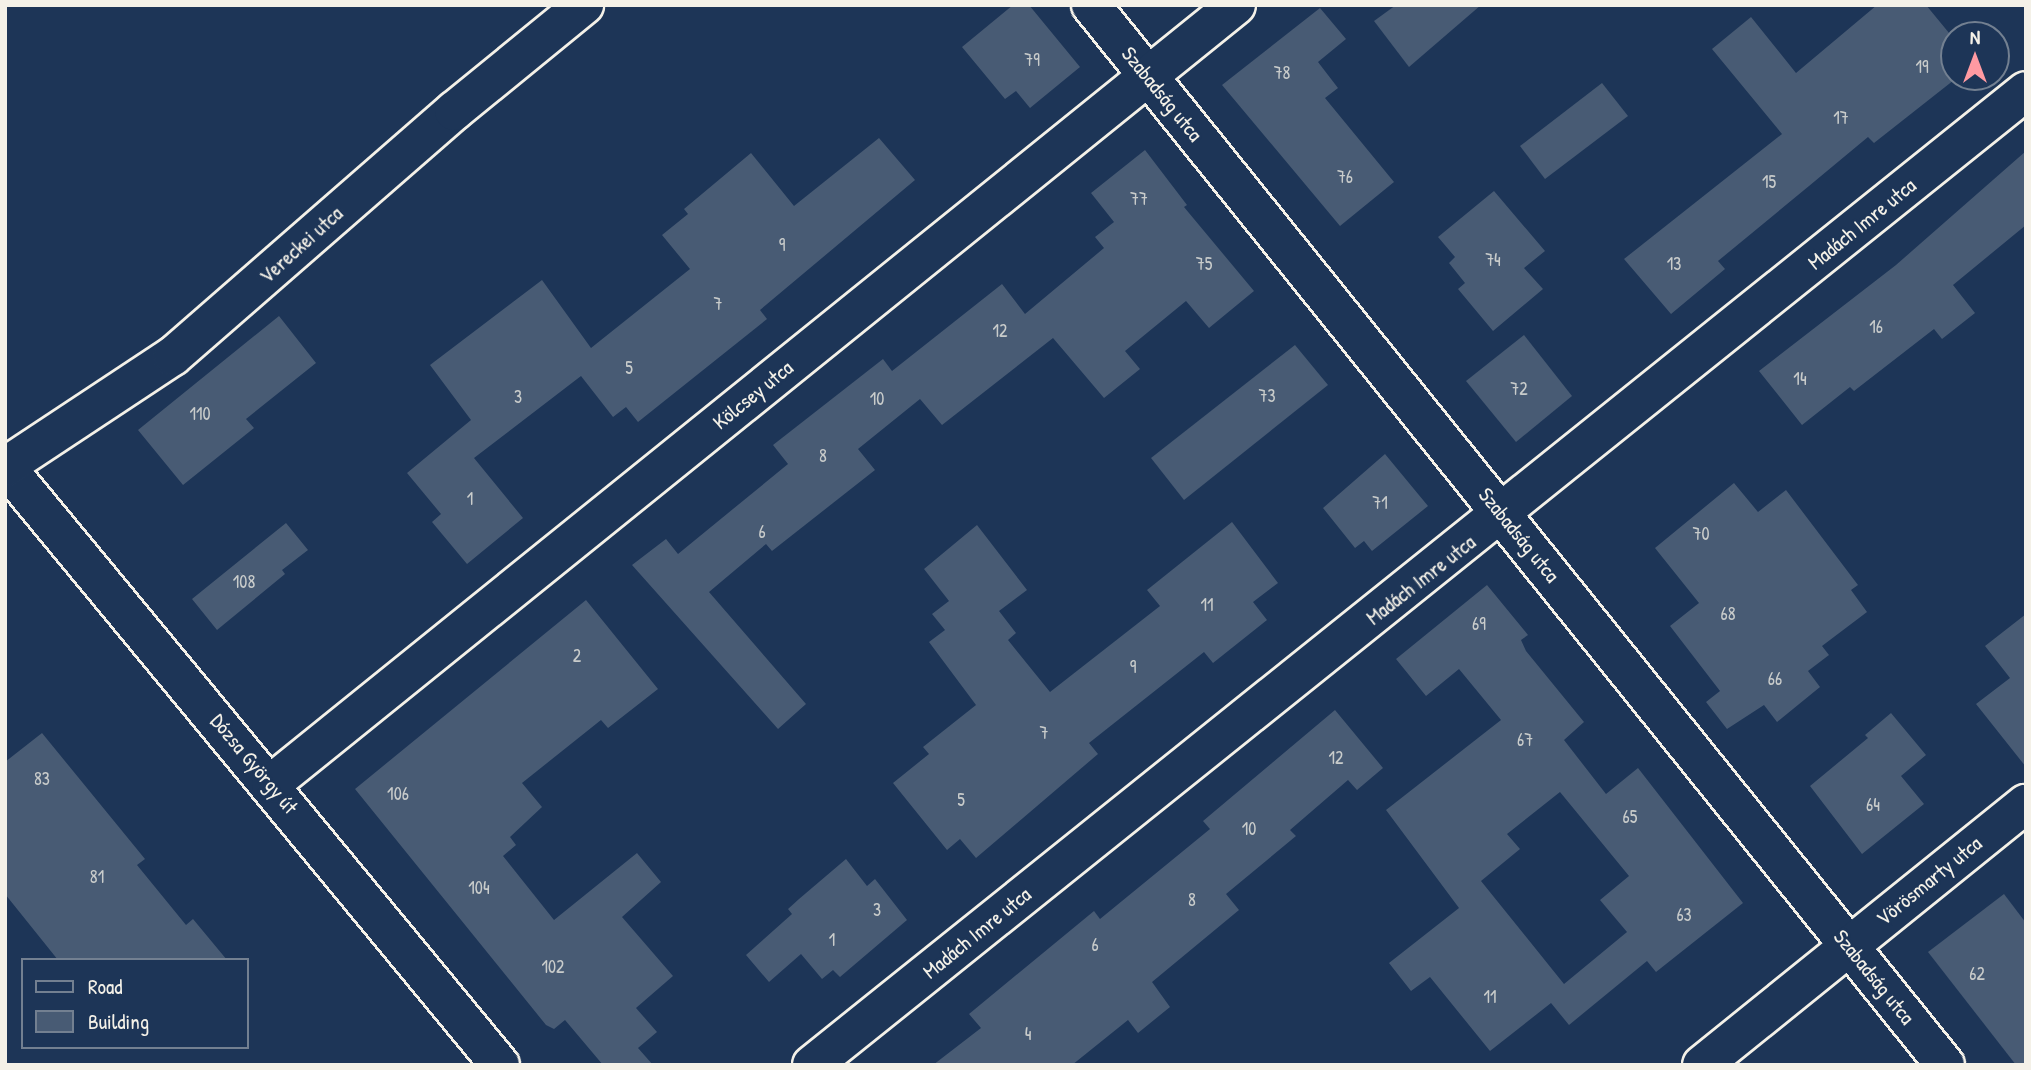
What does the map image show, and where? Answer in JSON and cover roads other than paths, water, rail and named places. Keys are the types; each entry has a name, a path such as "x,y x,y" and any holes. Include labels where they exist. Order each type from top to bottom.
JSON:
{"street":[{"name":"Vereckei utca","path":"5,467 173,356 454,110 584,5"},
{"name":"Szabadság utca","path":"1091,5 1945,1065"},
{"name":"Kölcsey utca","path":"271,784 1236,5"},
{"name":"Madách Imre utca","path":"812,1065 1503,515 2026,92"},
{"name":"Dózsa György út","path":"5,467 271,784 500,1065"},
{"name":"Vörösmarty utca","path":"1702,1065 2026,804"}]}
